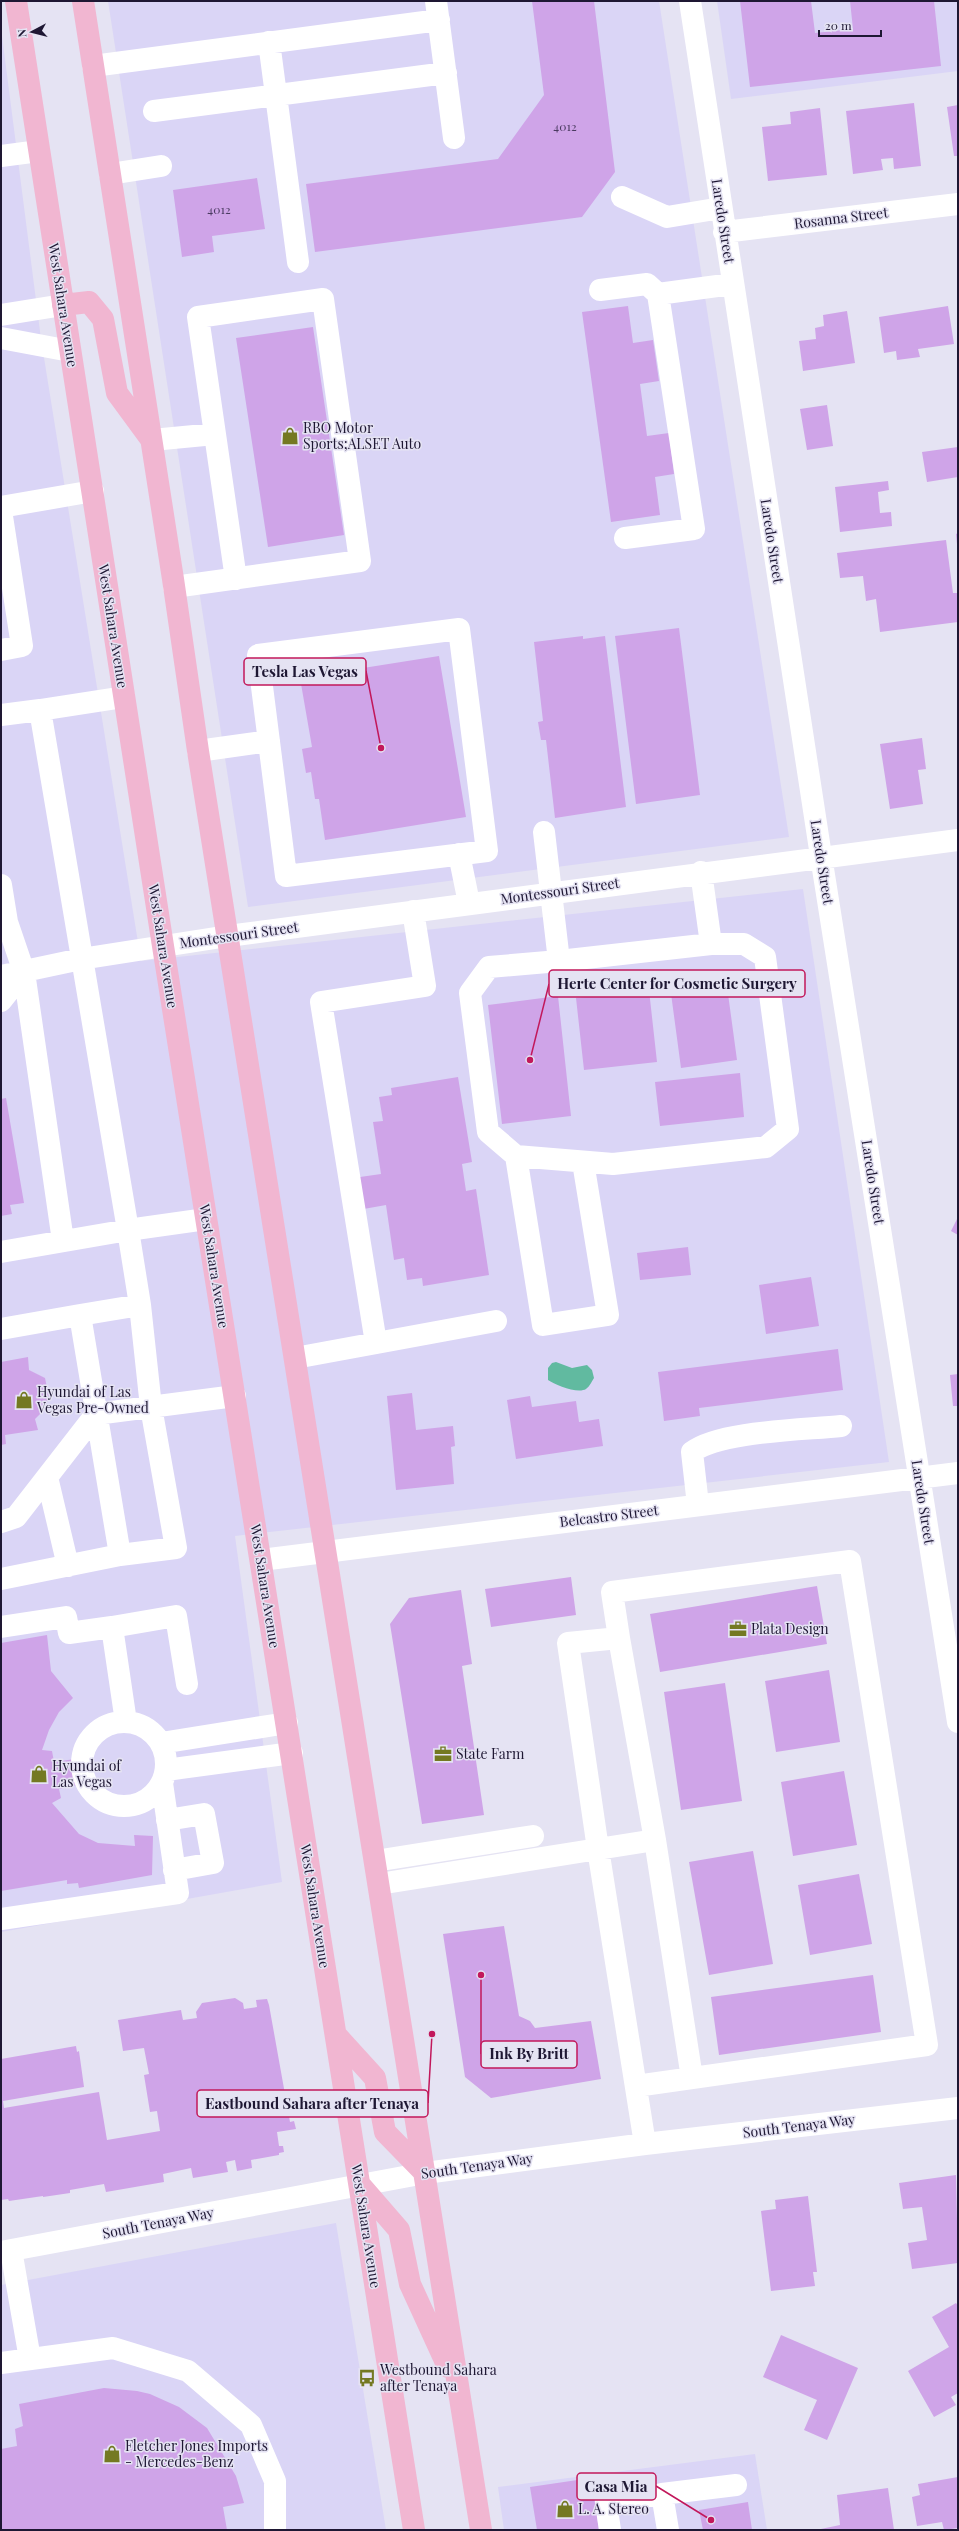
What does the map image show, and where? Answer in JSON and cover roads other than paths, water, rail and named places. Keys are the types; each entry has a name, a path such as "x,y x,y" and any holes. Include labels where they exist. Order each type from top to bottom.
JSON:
{"main road":[{"name":"West Sahara Avenue","path":"16,1 163,946 414,2530"},
{"path":"83,1 152,440 198,751 376,1861 481,2530"},
{"path":"63,305 89,302 103,319 117,393 152,440"},
{"path":"336,2035 375,2078 385,2132 425,2173"},
{"path":"360,2185 399,2230 410,2284 459,2390"}],"street":[{"name":"Laredo Street","path":"690,1 724,232 821,856 958,1722"},
{"path":"93,66 269,42 437,10 454,138"},
{"path":"269,42 298,262"},
{"path":"154,111 446,72"},
{"path":"1,156 39,151"},
{"path":"110,174 161,166"},
{"path":"622,197 667,217 721,208"},
{"name":"Rosanna Street","path":"724,232 958,204"},
{"path":"600,290 646,284 658,294 694,529 625,538"},
{"path":"658,294 732,284"},
{"path":"174,587 236,579 360,561 323,299 198,317 236,579"},
{"path":"1,315 63,305"},
{"path":"1,338 70,351"},
{"path":"152,440 215,434"},
{"path":"1,650 22,646 1,508 93,491"},
{"path":"459,629 487,851 459,854 286,876 258,655 459,629"},
{"path":"1,715 124,697"},
{"path":"1,1579 120,1555 176,1548 151,1407 140,1305 128,1230 40,710"},
{"path":"198,751 269,741"},
{"path":"544,832 559,961"},
{"name":"Montessouri Street","path":"1,976 81,959 228,936 821,856 958,840"},
{"path":"459,854 469,904"},
{"path":"701,872 711,944"},
{"path":"1,885 4,923 24,972 63,1241"},
{"path":"376,1343 321,1002 425,986 413,911"},
{"path":"711,944 744,944 765,956 788,1128 766,1147 613,1164 516,1156 488,1132 470,993 489,967 559,961 711,944"},
{"path":"1,1000 24,972"},
{"path":"516,1156 543,1325 608,1315 583,1162"},
{"path":"1,1252 128,1230 206,1219"},
{"path":"1,1329 140,1305"},
{"path":"80,1315 120,1555"},
{"path":"295,1358 496,1321"},
{"path":"1,1522 16,1517 96,1414 235,1396"},
{"path":"698,1505 692,1452 701,1446 730,1438 841,1426"},
{"name":"Belcastro Street","path":"261,1560 958,1473"},
{"path":"47,1477 68,1566"},
{"path":"636,2086 692,2078 927,2044 850,1561 612,1592 655,1840 692,2078"},
{"path":"1,1627 66,1617 69,1633 176,1616 187,1684"},
{"path":"112,1627 126,1722"},
{"path":"619,1638 568,1643 598,1849 645,2144"},
{"path":"1,1919 178,1893 167,1820 164,1777 166,1756 161,1743 152,1732 140,1725 126,1722 106,1726 90,1739 84,1751 82,1765 85,1778 92,1790 102,1800 115,1805 128,1806 142,1802 153,1794 164,1777 292,1753"},
{"path":"161,1743 287,1723"},
{"path":"167,1820 204,1814 213,1863 174,1870"},
{"path":"376,1861 533,1836"},
{"path":"379,1884 655,1840"},
{"name":"South Tenaya Way","path":"6,2251 425,2173 645,2144 958,2108"},
{"path":"6,2251 30,2359"},
{"path":"1,2363 113,2348 188,2371 251,2424 274,2481 275,2530"},
{"path":"610,2530 606,2503 662,2494 736,2485"},
{"path":"662,2494 668,2530"}],"place":[{"name":"RBO Motor Sports;ALSET Auto","path":"290,436"},
{"name":"Tesla Las Vegas","path":"381,748"},
{"name":"Herte Center for Cosmetic Surgery","path":"530,1060"},
{"name":"Hyundai of Las Vegas Pre-Owned","path":"24,1400"},
{"name":"Plata Design","path":"738,1629"},
{"name":"State Farm","path":"443,1754"},
{"name":"Hyundai of Las Vegas","path":"39,1774"},
{"name":"Ink By Britt","path":"481,1975"},
{"name":"Eastbound Sahara after Tenaya","path":"432,2034"},
{"name":"Westbound Sahara after Tenaya","path":"367,2378"},
{"name":"Fletcher Jones Imports - Mercedes-Benz","path":"112,2454"},
{"name":"L. A. Stereo","path":"565,2509"},
{"name":"Casa Mia","path":"711,2520"}]}
